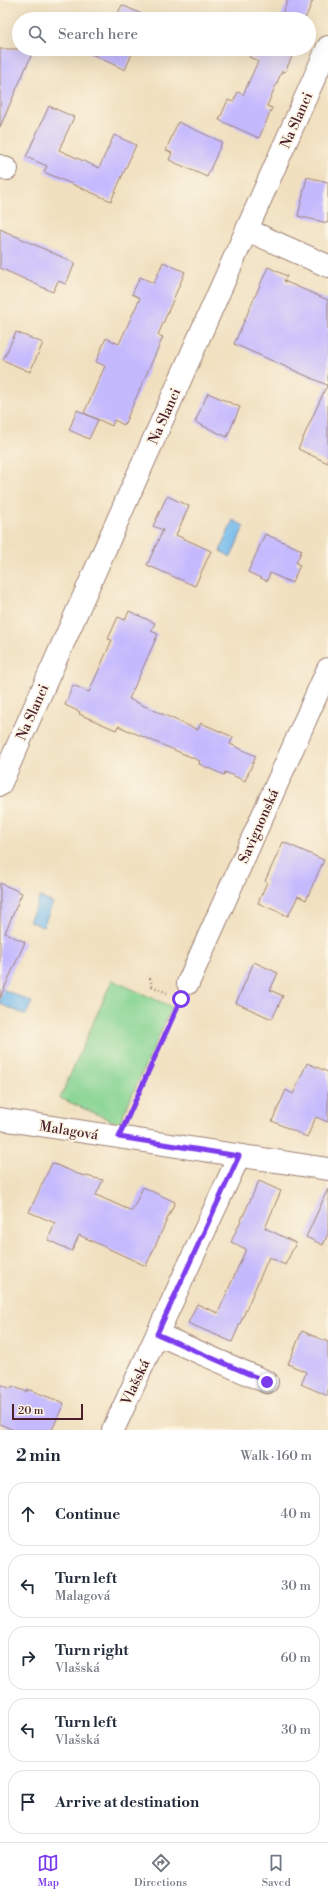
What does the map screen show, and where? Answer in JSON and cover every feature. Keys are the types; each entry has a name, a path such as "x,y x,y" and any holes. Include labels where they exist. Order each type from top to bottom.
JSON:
{"street":[{"name":"Na Slanci","path":"0,785 8,751 247,230 328,47"},
{"path":"247,230 328,266"},
{"name":"Savignonská","path":"181,993 328,669"},
{"name":"Malagová","path":"0,1119 328,1169"},
{"name":"Vlašská","path":"113,1430 239,1156"},
{"path":"157,1334 267,1382"}],"path":[{"path":"119,1137 181,993 152,986 150,978"}],"green space":[{"path":"112,980 172,1007 119,1124 60,1098"}],"water":[{"path":"233,520 244,526 231,557 220,551"},
{"path":"40,897 53,903 43,927 29,921"},
{"path":"0,988 32,1002 26,1015 0,1004"}],"building":[{"path":"288,0 313,0 308,12 283,12"},
{"path":"122,5 137,12 118,12"},
{"path":"0,49 12,49 12,56 31,56 0,127"},
{"path":"96,56 131,56 125,70"},
{"path":"292,56 285,72 282,71 267,106 272,108 259,138 219,120 228,100 233,102 238,92 243,95 258,61 249,57"},
{"path":"49,106 74,117 59,150 99,168 114,135 136,145 111,201 44,172 47,166 26,157"},
{"path":"178,122 222,142 207,177 169,160 172,153 166,150"},
{"path":"307,177 328,182 328,223 298,216"},
{"path":"0,229 75,263 66,284 58,281 53,292 0,268"},
{"path":"163,262 185,272 158,335 163,337 124,425 114,420 112,426 84,413 105,366 96,362 106,338 119,344 140,298 132,294 140,277 154,283"},
{"path":"268,267 287,276 284,281 328,300 328,463 298,449 327,385 234,344"},
{"path":"16,332 43,343 30,372 3,360"},
{"path":"208,393 240,407 227,437 195,422"},
{"path":"77,410 98,420 89,439 69,430"},
{"path":"167,496 189,506 176,535 211,551 195,586 147,565 163,530 153,526"},
{"path":"265,534 302,550 296,563 300,565 292,583 270,573 267,581 248,572"},
{"path":"129,611 155,623 151,631 158,634 129,699 198,730 201,723 233,737 230,744 256,756 245,781 225,772 224,775 199,764 200,761 118,726 116,730 79,714 80,712 65,705 73,685 89,692 112,640 108,639 118,617 125,620"},
{"path":"283,842 324,860 306,900 298,896 288,916 258,903 267,882 265,881"},
{"path":"0,883 22,893 5,933 25,942 0,998"},
{"path":"254,962 278,973 270,990 283,996 272,1019 236,1003"},
{"path":"307,1063 328,1072 328,1122 316,1117 307,1137 272,1121 286,1090 293,1094"},
{"path":"52,1163 78,1174 103,1180 96,1195 132,1211 143,1187 175,1202 146,1266 79,1235 72,1251 48,1240 55,1223 29,1212"},
{"path":"259,1181 281,1191 265,1228 296,1243 285,1265 269,1257 232,1342 188,1323 197,1304 218,1313 246,1249 231,1242"},
{"path":"328,1189 328,1234 323,1245 306,1237"},
{"path":"302,1331 328,1342 328,1396 301,1384 306,1372 288,1364"},
{"path":"0,1384 11,1389 12,1386 27,1392 27,1389 64,1403 52,1430 14,1430 0,1424"}],"route":[{"path":"181,999 119,1137 239,1156 157,1334 267,1382"}]}
